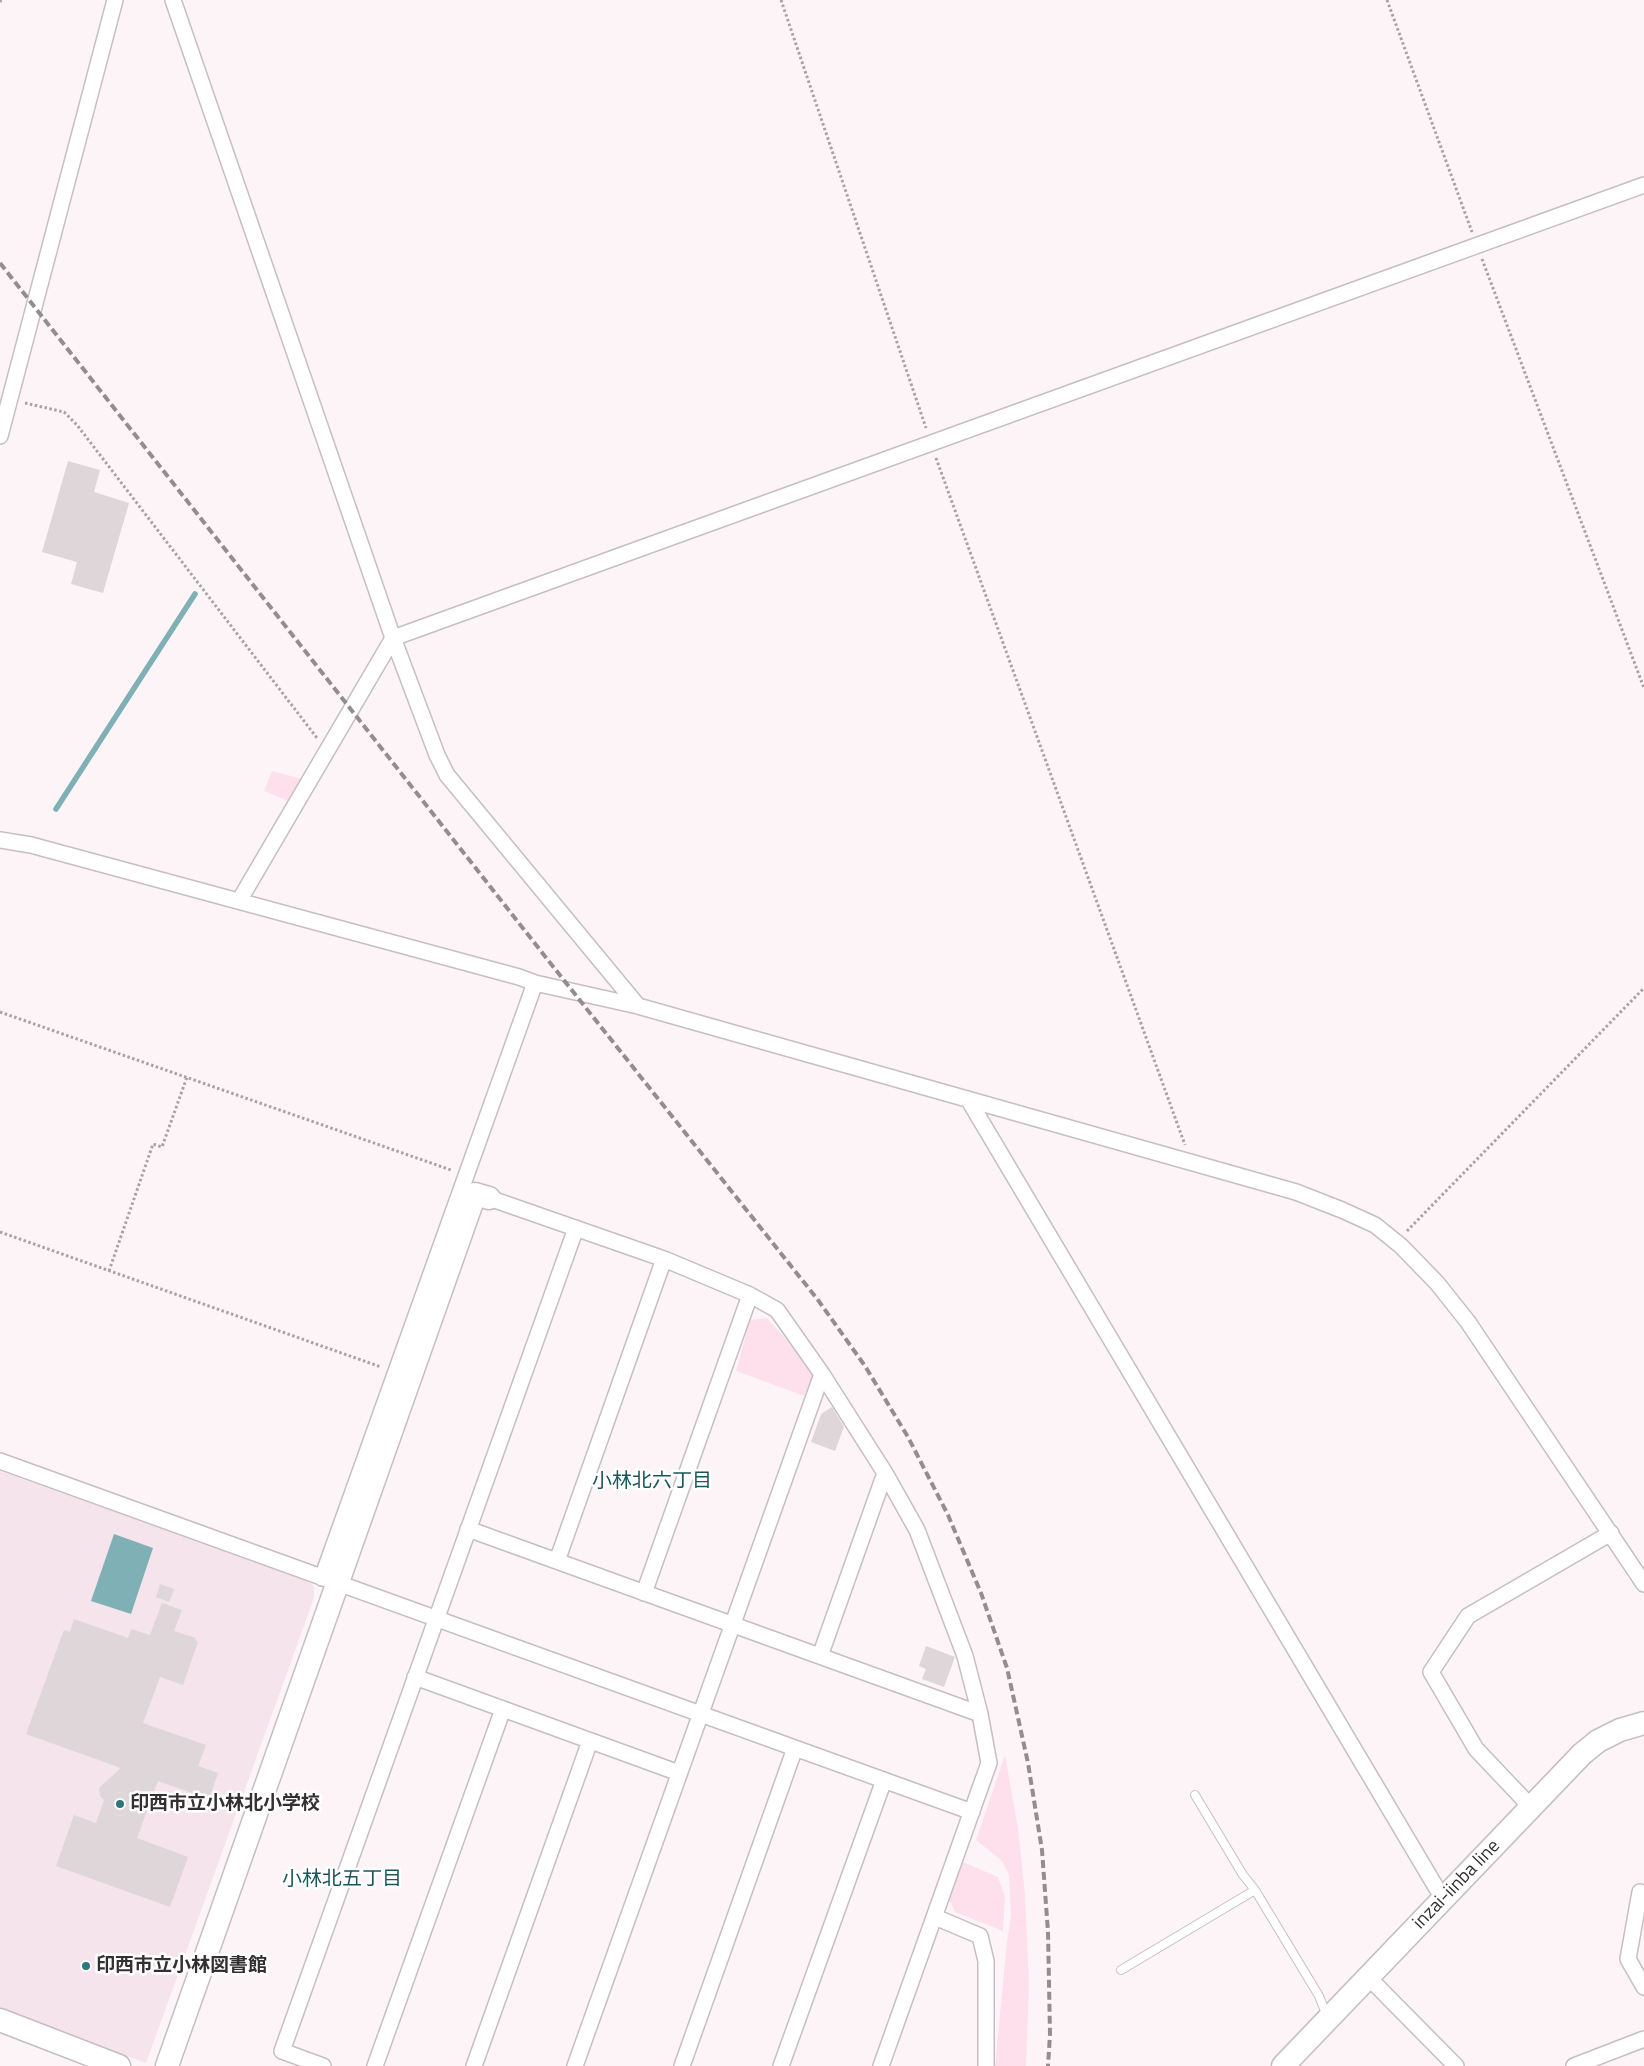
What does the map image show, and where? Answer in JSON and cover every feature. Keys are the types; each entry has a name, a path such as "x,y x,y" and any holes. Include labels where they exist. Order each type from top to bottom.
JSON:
{"street":[{"path":"0,436 115,0"},
{"path":"173,0 393,638 437,755 448,774 638,1006"},
{"path":"239,902 393,638 1644,185"},
{"path":"0,840 30,845 519,977 535,983 638,1006 1296,1192 1342,1210 1375,1225 1396,1242 1437,1283 1468,1322 1644,1584"},
{"path":"167,2066 330,1580 396,1372 535,983"},
{"path":"968,1099 1443,1899"},
{"path":"330,1580 475,1194 664,1259 750,1295 777,1310 822,1374 885,1473 917,1530 965,1656 990,1763 881,2066"},
{"path":"324,2066 282,2051 576,1228"},
{"path":"557,1561 664,1259"},
{"path":"644,1593 750,1295"},
{"path":"575,2066 822,1374"},
{"path":"0,1461 972,1812"},
{"path":"820,1656 885,1473"},
{"path":"468,1529 980,1714"},
{"path":"1531,1807 1476,1749 1431,1672 1468,1616 1611,1533"},
{"path":"415,1677 680,1773"},
{"path":"375,2066 503,1709"},
{"name":"inzai-iinba line","path":"1283,2066 1582,1754 1598,1741 1620,1730 1644,1723"},
{"path":"474,2066 590,1741"},
{"path":"682,2066 795,1748"},
{"path":"781,2066 884,1780"},
{"path":"1640,1892 1628,1959 1644,1987"},
{"path":"935,1916 980,1936 986,1961 986,2066"},
{"path":"1368,1977 1456,2066"},
{"path":"0,2020 119,2066"},
{"path":"1574,2066 1644,2039"}],"lane":[{"path":"1195,1795 1243,1875 1256,1890 1319,1996 1328,2020"},
{"path":"1120,1970 1256,1890"}],"path":[{"path":"781,0 931,443 1192,1162"},
{"path":"1387,0 1644,688"},
{"path":"9,400 64,412 77,425 327,751"},
{"path":"1396,1242 1644,988"},
{"path":"0,1012 466,1175"},
{"path":"109,1271 153,1144 162,1147 187,1077"},
{"path":"0,1232 396,1372"}],"shaded area":[{"path":"272,771 302,779 289,801 264,791"},
{"path":"767,1318 805,1361 813,1376 804,1396 736,1371 750,1320"},
{"name":"印西市立小林北小学校","path":"0,1471 310,1581 314,1588 314,1598 146,2063 0,2010"},
{"path":"1005,1755 1018,1828 1025,1894 1029,1984 1026,2066 995,2066 1011,1915 1009,1875 1002,1861 976,1840"},
{"path":"963,1862 998,1877 1005,1897 1003,1931 955,1912 949,1899"}],"water":[{"path":"114,1534 153,1548 131,1614 91,1601"}],"building":[{"path":"68,461 100,470 94,492 129,503 103,593 71,584 77,562 42,552"},
{"path":"832,1407 844,1427 835,1451 811,1442 821,1414"},
{"path":"160,1584 174,1589 169,1602 156,1597"},
{"path":"162,1603 182,1610 174,1631 196,1638 195,1640 198,1642 183,1685 160,1677 143,1723 206,1745 198,1766 218,1773 209,1799 158,1781 137,1838 188,1857 170,1907 56,1866 74,1815 96,1823 104,1800 100,1796 99,1788 121,1768 26,1734 64,1630 70,1632 74,1619 128,1638 131,1629 150,1635"},
{"path":"926,1646 955,1657 944,1687 922,1679 926,1669 919,1666"}],"waterway":[{"path":"56,809 195,594"}],"railway":[{"path":"0,263 818,1300 865,1366 908,1437 948,1515 981,1593 1007,1668 1028,1763 1042,1850 1048,1932 1050,2034 1048,2066"}],"place":[{"name":"印西市立小林北小学校","path":"120,1804"},
{"name":"印西市立小林図書館","path":"86,1966"}],"district":[{"name":"小林北六丁目","path":"652,1482"},
{"name":"小林北五丁目","path":"342,1880"}]}
